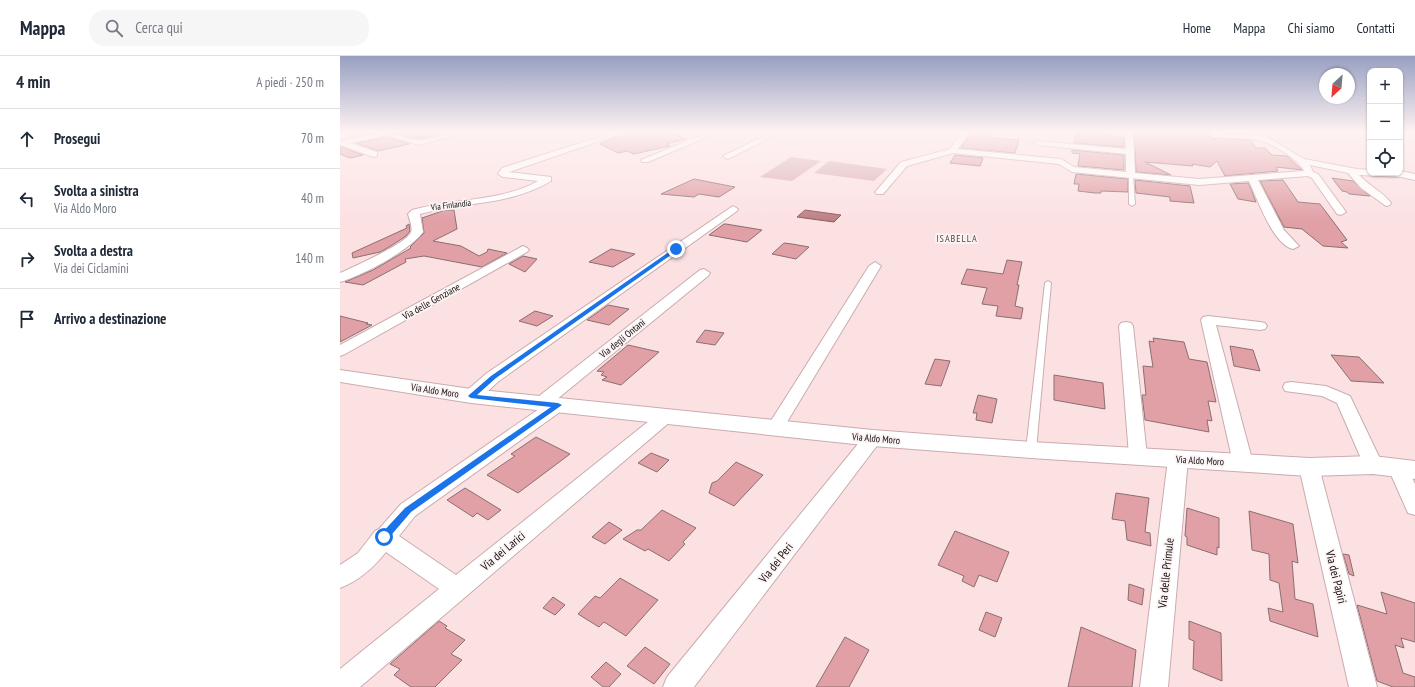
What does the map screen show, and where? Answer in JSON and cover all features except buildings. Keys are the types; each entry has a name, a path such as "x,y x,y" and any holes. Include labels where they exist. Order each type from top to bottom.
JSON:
{"street":[{"name":"Via Finlandia","path":"340,278 413,239 417,230 413,214 416,212 441,206 496,200 538,185 548,179 503,174 504,170 531,161"},
{"path":"880,192 904,164 914,161"},
{"path":"1057,161 1062,162 1067,167 1072,169 1199,182 1310,173 1315,176 1340,212"},
{"path":"1127,161 1131,175"},
{"path":"1303,161 1308,166 1310,173"},
{"path":"1305,161 1351,172 1401,174 1415,178"},
{"path":"1231,171 1273,176"},
{"path":"1351,172 1364,186 1376,193 1386,203"},
{"path":"1252,177 1279,232 1293,246"},
{"path":"471,396 493,377 733,209"},
{"name":"Via delle Genziane","path":"340,351 523,250"},
{"path":"775,428 875,266"},
{"name":"Via degli Ontani","path":"340,578 366,560 408,510 549,404 704,273"},
{"path":"1243,463 1208,320 1260,326"},
{"path":"1126,326 1138,456"},
{"name":"Via Aldo Moro","path":"340,376 471,396 872,438 1031,450 1309,467 1374,465 1407,469"},
{"path":"1291,387 1325,391 1336,394 1344,400 1374,465"},
{"name":"Via dei Larici","path":"340,686 665,417"},
{"name":"Via dei Peri","path":"677,687 872,438"},
{"name":"Via delle Primule","path":"1154,687 1178,459"},
{"name":"Via dei Papiri","path":"1309,467 1363,687"},
{"path":"1407,469 1415,507"},
{"path":"384,537 457,589"}],"lane":[{"path":"1131,175 1132,204"},
{"path":"1031,450 1048,283"}],"shaded area":[{"path":"784,161 820,161 792,181 760,177"},
{"path":"828,161 887,169 874,181 814,173"},
{"path":"805,210 841,215 834,222 797,217"}],"district":[{"name":"ISABELLA","path":"957,238"}],"route":[{"path":"384,537 408,510 558,405 471,396 493,377 676,249"}]}
